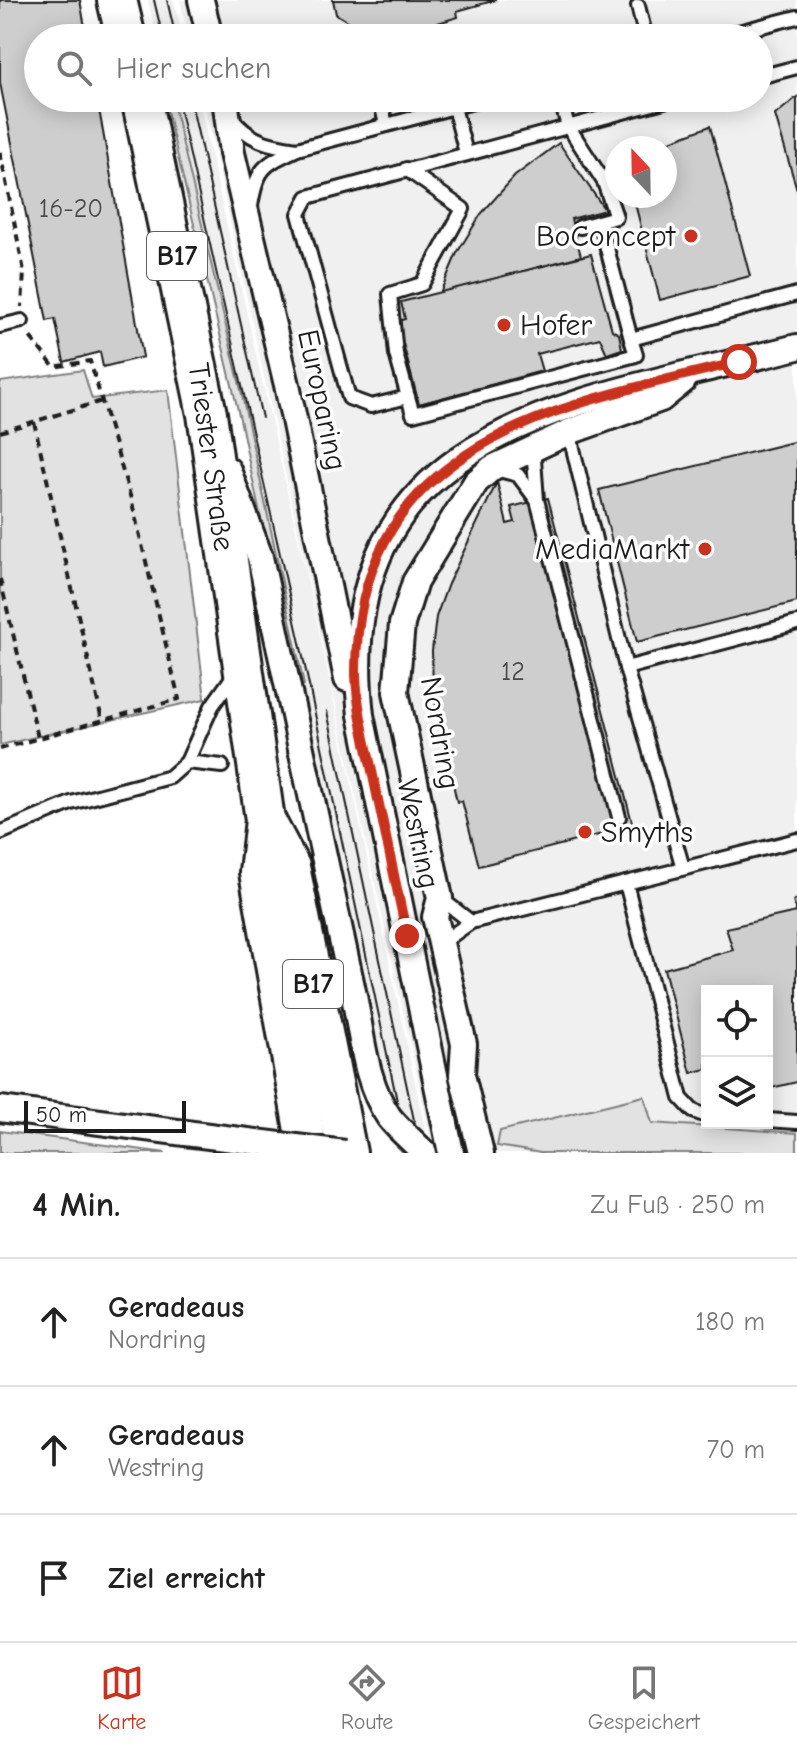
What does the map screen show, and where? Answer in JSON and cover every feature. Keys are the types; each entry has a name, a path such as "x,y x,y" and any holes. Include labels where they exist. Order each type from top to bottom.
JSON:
{"main road":[{"path":"117,0 123,24"},
{"name":"Triester Straße","path":"144,112 207,414 265,820 259,872 308,1153"},
{"name":"Triester Straße","path":"265,820 290,867 346,1153"},
{"path":"288,1153 282,1116 296,1082"}],"street":[{"path":"201,0 207,24"},
{"name":"Europaring","path":"228,112 232,153 287,385 346,677 361,715"},
{"name":"Nordring","path":"361,715 356,675 365,595 376,562 396,524 420,492 448,464 535,418 691,374 793,350"},
{"name":"Nordring","path":"481,1153 462,1075 464,1044 435,917 440,898 396,692 397,652 415,582 476,482 492,468 533,446 661,399 691,374"},
{"path":"207,414 260,557 370,1074 380,1101 394,1123 424,1153"},
{"name":"Westring","path":"361,715 451,1153"},
{"path":"2,1111 346,1153"}],"lane":[{"path":"638,6 642,24"},
{"path":"770,24 797,17"},
{"path":"773,73 797,67"},
{"path":"232,112 251,138 297,149"},
{"path":"383,112 386,125"},
{"path":"248,221 256,175 269,162 297,149 435,112"},
{"path":"455,112 466,153"},
{"path":"564,112 568,126 604,182 616,217 580,227"},
{"path":"408,397 371,406 349,398 299,214 308,197 619,112"},
{"path":"406,169 463,209 422,284 390,294 396,354 413,414 636,355 600,222"},
{"path":"631,339 797,294"},
{"path":"0,326 22,321"},
{"path":"569,432 626,668 683,868"},
{"path":"533,446 537,500 619,817"},
{"path":"492,468 518,475 537,500"},
{"path":"626,668 797,623"},
{"path":"0,833 71,803 170,777 187,762 212,706 241,665"},
{"path":"187,762 222,766"},
{"path":"440,944 471,922 797,840"},
{"path":"626,883 681,1098 693,1111 701,1114"},
{"path":"440,898 471,922"},
{"path":"773,1120 797,1122"}],"path":[{"path":"0,152 24,271 22,321 31,340 54,367 90,361 131,499 179,699 0,749"},
{"path":"0,432 102,401"},
{"path":"34,422 102,720"},
{"path":"0,579 38,738"}],"shaded area":[{"path":"148,0 174,0 180,24 154,24"},
{"path":"180,0 797,0 797,1153 434,1153 206,112 773,112 773,24 186,24"},
{"path":"167,112 175,112 241,390 304,685 296,687 240,419"},
{"path":"175,112 201,112 318,627 430,1153 401,1153 241,390"},
{"path":"83,370 92,399 168,390 205,699 0,745 0,382"},
{"path":"644,1096 652,1123 701,1126 701,1129 797,1133 797,1153 541,1153 497,1146 500,1131"},
{"path":"0,1131 166,1153 0,1153"}],"building":[{"path":"0,0 80,0 84,24 24,24 24,112 99,112 143,357 103,367 100,352 64,362 55,319 47,321 0,83"},
{"path":"333,0 496,0 457,11 458,17 434,24 353,24 336,14"},
{"path":"797,97 797,190 775,115"},
{"name":"BoConcept","path":"710,126 750,276 660,300 636,208 677,208 677,139"},
{"path":"559,143 605,210 571,219 581,256 440,293 457,253 481,214 515,176"},
{"name":"Hofer","path":"591,254 612,330 619,334 622,349 607,354 600,338 537,354 542,371 419,404 397,321 405,319 401,302"},
{"name":"MediaMarkt","path":"797,441 797,602 637,642 599,490"},
{"path":"497,482 507,524 515,522 511,507 548,498 633,826 479,866 462,801 457,802 433,692 432,651 436,617 448,584"},
{"path":"797,899 797,1082 773,1088 773,985 701,985 701,1070 691,1073 664,969 733,950 726,928 796,912 793,901"}],"tram line":[{"path":"154,0 160,24"},
{"path":"167,0 173,24"},
{"path":"180,112 300,643 408,1153"},
{"path":"193,112 262,418"},
{"path":"327,711 421,1153"}],"place":[{"name":"BoConcept","path":"691,236"},
{"name":"Hofer","path":"504,325"},
{"name":"MediaMarkt","path":"705,549"},
{"name":"Smyths","path":"585,832"}],"route":[{"path":"407,936 361,715 356,675 358,635 365,595 376,562 396,524 420,492 448,464 489,439 535,418 580,404 739,362"}]}
